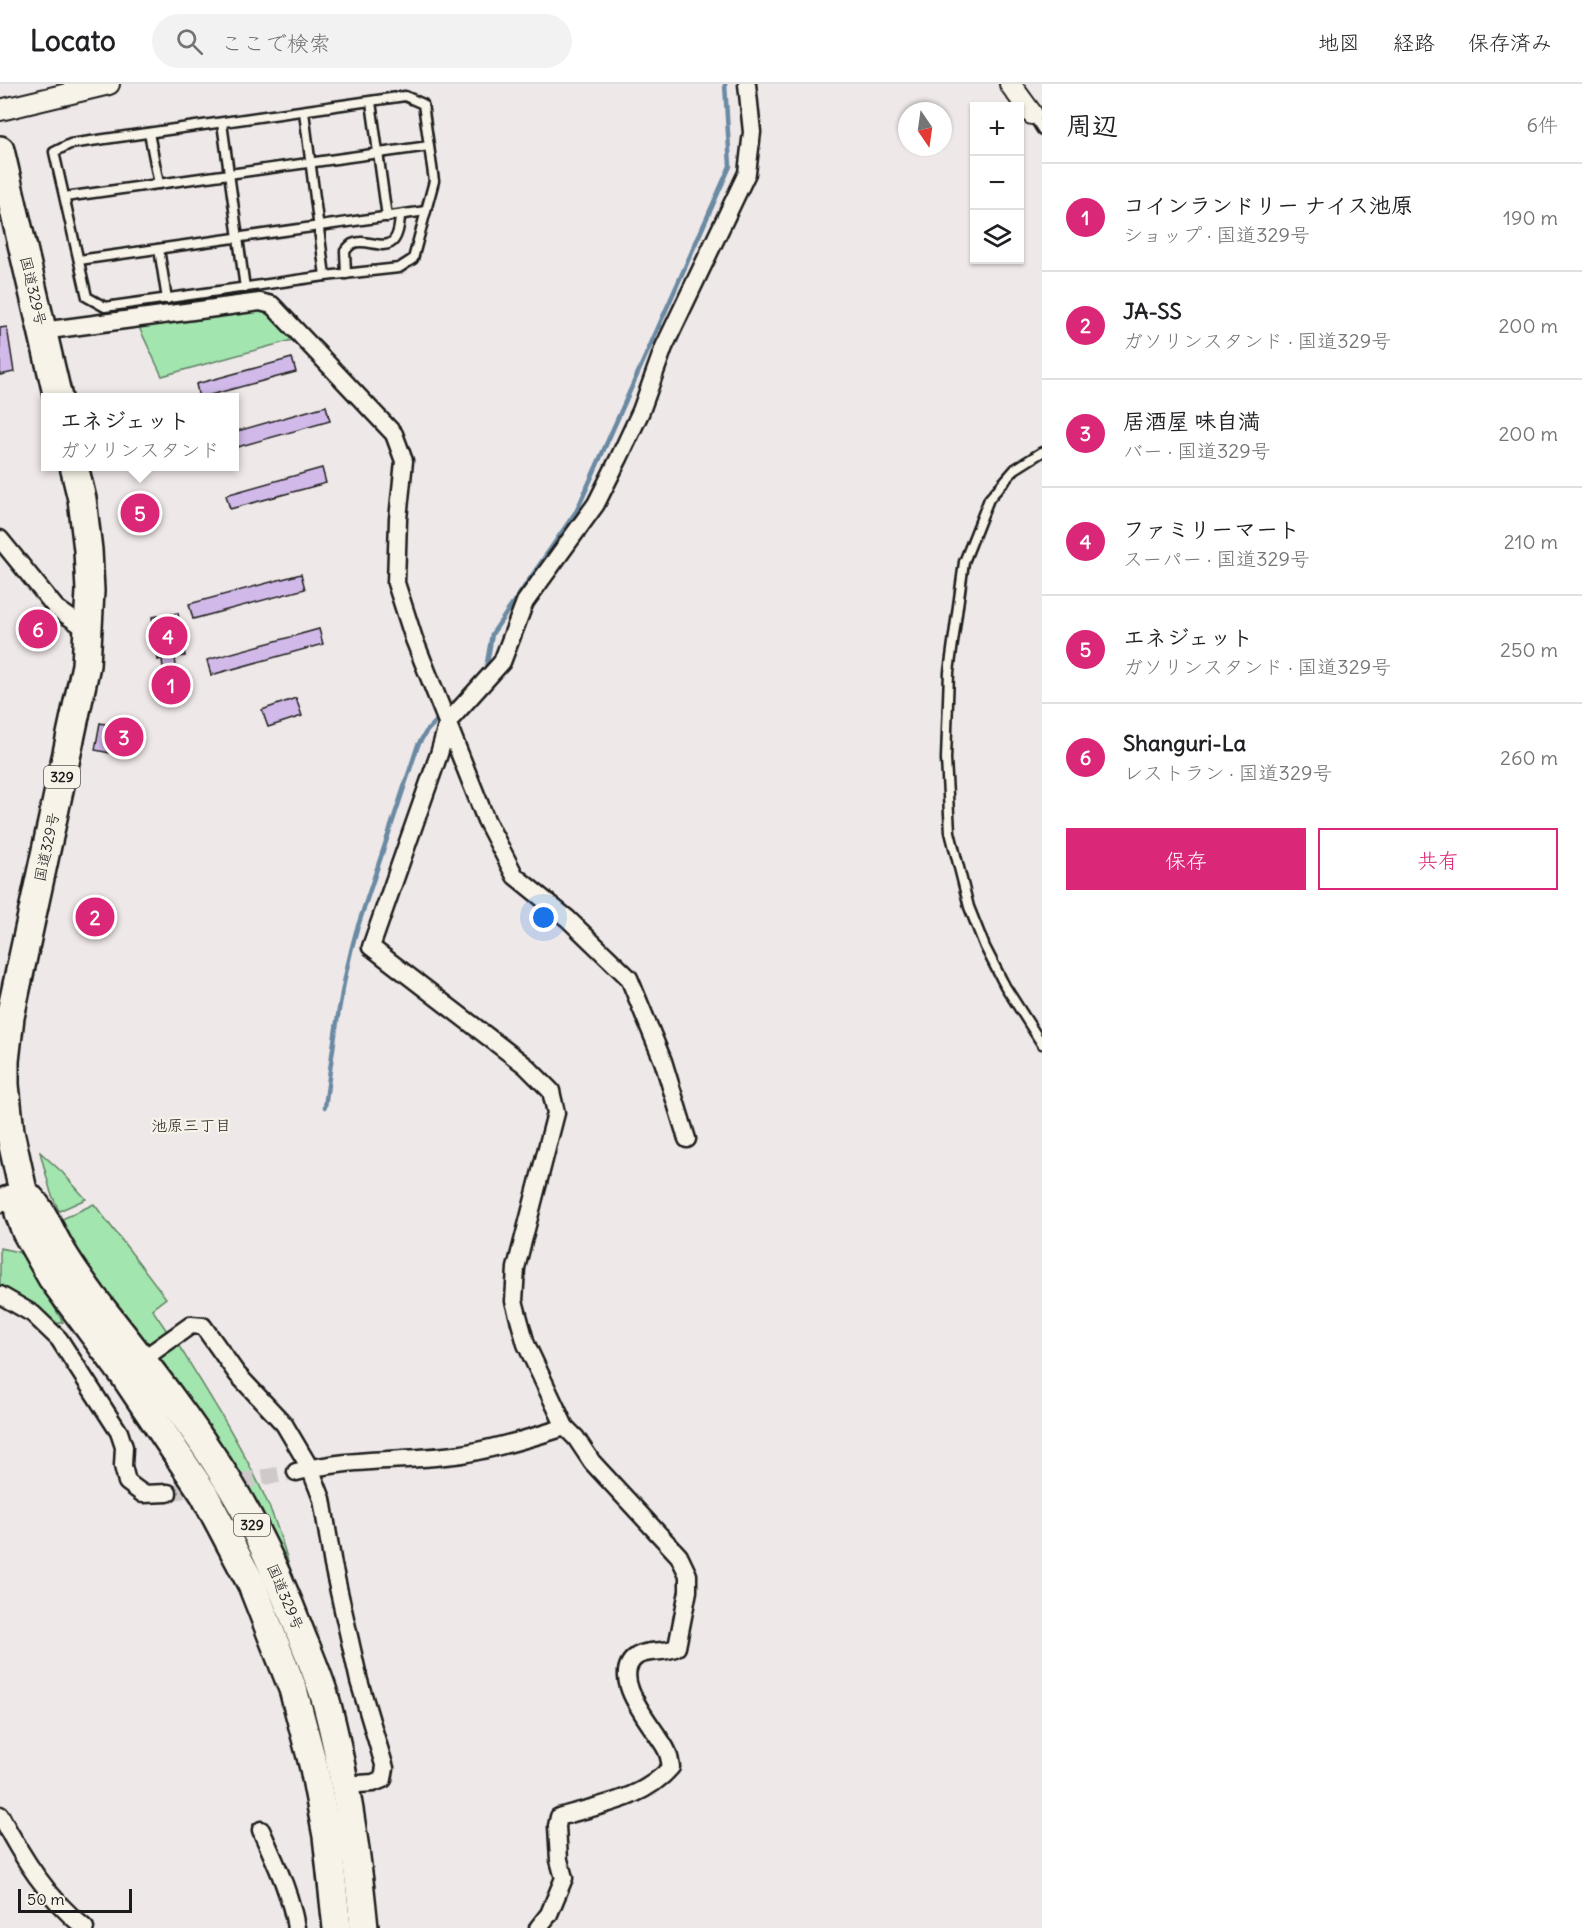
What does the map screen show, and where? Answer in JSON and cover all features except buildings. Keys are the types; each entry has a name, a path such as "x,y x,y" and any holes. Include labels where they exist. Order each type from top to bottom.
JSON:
{"highway":[{"name":"国道329号","path":"0,150 57,393"},
{"name":"国道329号","path":"75,471 82,499 88,550 87,665 9,1028 5,1061 7,1109 14,1152 12,1196 26,1232 52,1278 162,1429 204,1494 235,1550 268,1622 293,1689 314,1768 327,1836 337,1928"},
{"name":"国道329号","path":"12,1196 38,1205 57,1244 80,1280 143,1359 227,1480 274,1569 305,1643 326,1703 354,1833 364,1928"}],"street":[{"path":"0,110 109,84"},
{"path":"538,1928 549,1914 564,1878 559,1860 556,1826 559,1817 616,1802 633,1795 653,1784 671,1767 667,1750 634,1702 627,1677 628,1667 637,1656 652,1652 669,1652 677,1647 688,1591 688,1575 679,1556 604,1476 565,1427 526,1344 514,1301 516,1268 556,1113 551,1091 526,1066 371,947 439,754 447,722 502,662 525,602 596,504 641,411 664,347 747,173 752,132 747,84"},
{"path":"1010,84 1037,122"},
{"path":"42,332 227,299 273,305 394,434 404,461 398,519 396,583 414,639 486,819 515,876 568,919 629,978 663,1061 687,1139"},
{"path":"0,539 56,608 89,631"},
{"path":"0,1295 33,1314 58,1339 119,1432 127,1482 142,1494 168,1493"},
{"path":"58,1339 81,1317"},
{"path":"143,1359 191,1325 203,1326 237,1374 284,1424 303,1470 322,1500 333,1565 359,1680 385,1768 383,1779 373,1783 345,1785"},
{"path":"303,1470 350,1461 460,1454 507,1445 565,1427"},
{"path":"0,1815 37,1878 85,1928"},
{"path":"261,1830 294,1910 296,1928"}],"lane":[{"path":"405,96 423,105 434,181 413,259 399,268 245,288 227,299 167,299 105,307 87,297 54,152 70,144 304,112 405,96"},
{"path":"371,102 387,217"},
{"path":"304,112 326,276"},
{"path":"222,123 245,288"},
{"path":"149,133 159,184"},
{"path":"65,198 429,146"},
{"path":"79,260 426,211"},
{"path":"346,274 345,251 352,244 360,242 379,246 389,244 397,236 400,215"},
{"path":"159,249 167,299"},
{"path":"1042,452 1015,469 989,499 964,562 949,672 946,759 950,832 969,907 985,947 1005,986 1042,1044"}],"green space":[{"path":"258,309 268,312 292,340 162,376 138,325"},
{"path":"40,1152 86,1199 59,1211 51,1193"},
{"path":"94,1204 166,1298 152,1309 169,1334 149,1348 95,1279 58,1221"},
{"path":"0,1248 18,1252 26,1259 63,1322 56,1324 35,1305 0,1286"},
{"path":"177,1343 249,1464 277,1527 297,1593 154,1357"}],"waterway":[{"path":"483,672 486,669 492,634 577,510 730,166 725,84"},
{"path":"325,1107 341,997 356,932 418,745 440,717"}],"tunnel":[{"path":"168,1493 296,1472"}],"place":[{"name":"エネジェット","path":"140,513"},
{"name":"Shanguri-La","path":"38,629"},
{"name":"ファミリーマート","path":"168,636"},
{"name":"コインランドリー ナイス池原","path":"171,685"},
{"name":"居酒屋 味自満","path":"124,737"},
{"name":"JA-SS","path":"95,917"}],"district":[{"name":"池原三丁目","path":"191,1125"}]}
